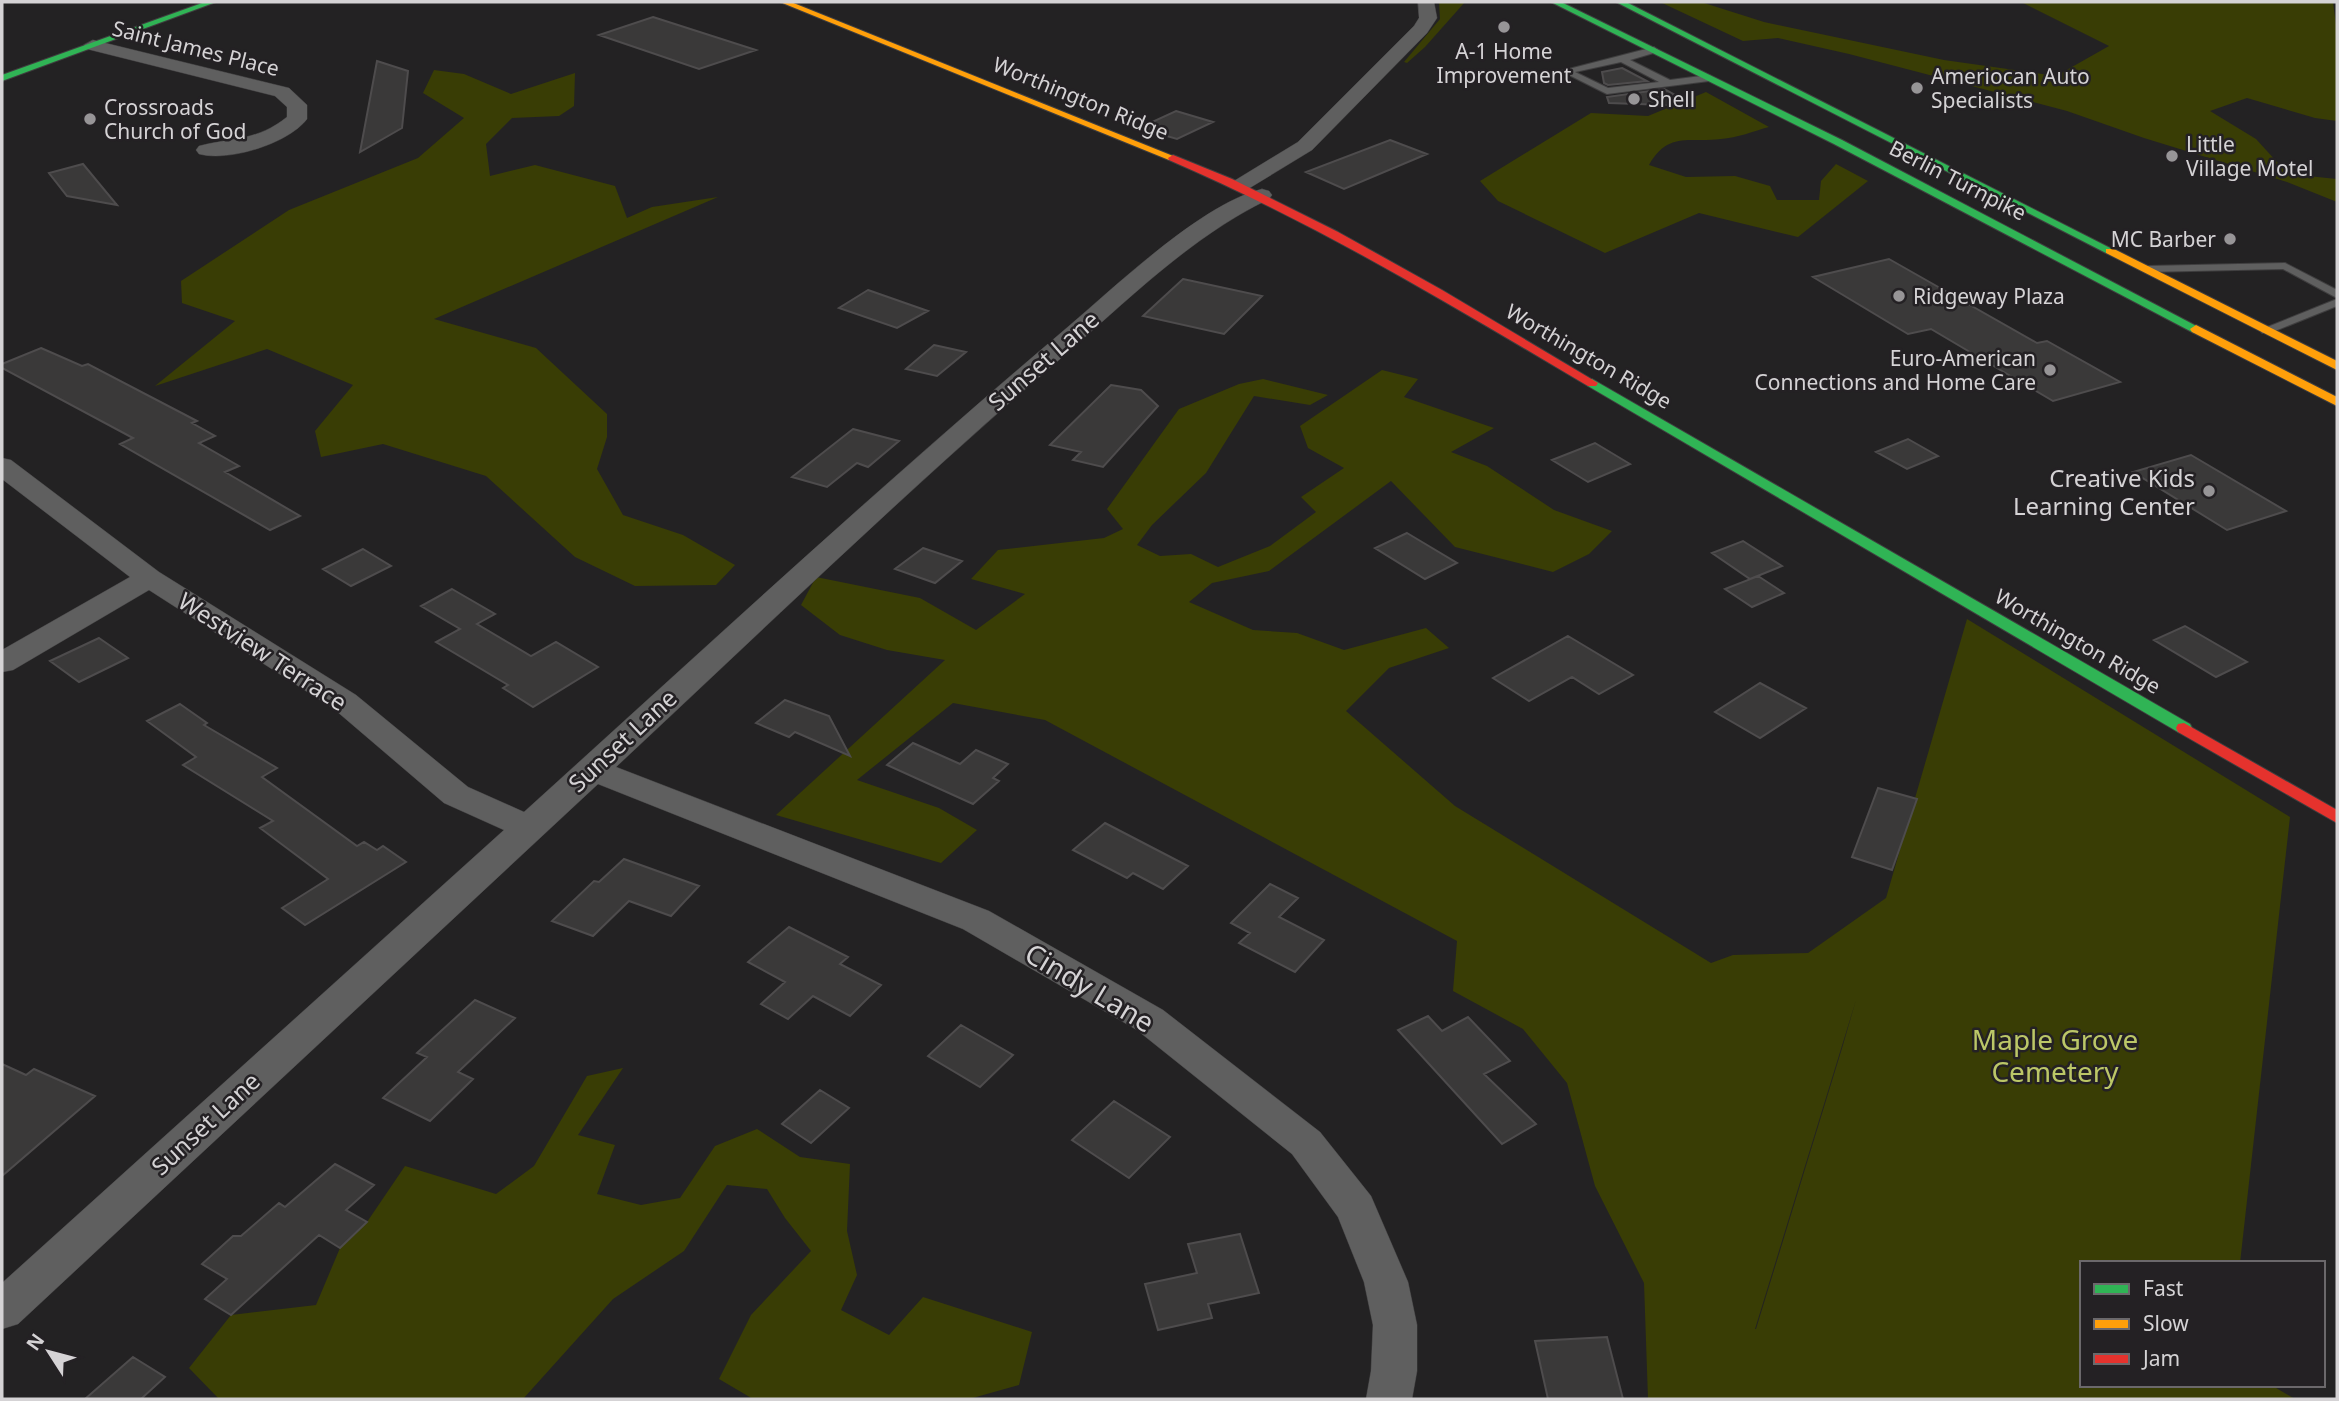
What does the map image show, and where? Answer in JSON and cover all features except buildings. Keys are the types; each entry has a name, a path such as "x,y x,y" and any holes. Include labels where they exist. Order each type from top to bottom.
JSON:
{"main road":[{"path":"2,78 212,2"},
{"name":"Worthington Ridge","path":"784,2 1251,190 1315,222 2337,817"},
{"name":"Berlin Turnpike","path":"1555,2 1924,186 2337,402"},
{"name":"Berlin Turnpike","path":"1620,2 2266,330 2331,358"}],"street":[{"name":"Sunset Lane","path":"2,1310 997,399 1175,248 1232,209 1305,146 1421,29 1428,18 1426,2"},
{"name":"Saint James Place","path":"93,45 282,92 297,105 297,119 278,135 239,146 206,150"},
{"name":"Westview Terrace","path":"2,466 149,578 345,702 456,794 528,827"},
{"path":"2,663 149,578"},
{"name":"Cindy Lane","path":"590,769 976,920 1161,1028 1306,1143 1356,1208 1386,1282 1395,1325 1394,1371 1389,1399"}],"lane":[{"path":"1654,50 1622,60 1566,71 1607,91 1709,78"},
{"path":"1622,60 1668,83"},
{"path":"1591,65 1604,72"},
{"path":"1624,82 1634,87"},
{"path":"2146,269 2285,266 2337,295"},
{"path":"2266,330 2337,302"}],"green space":[{"path":"1439,2 1465,2 1425,47 1407,63 1404,62 1440,19"},
{"path":"1660,2 1701,2 1764,22 1944,60 2056,76 2109,46 2021,2 2333,2 2337,32 2337,121 2315,118 2247,98 2210,111 2256,139 2288,174 2337,179 2337,202 2287,182 2067,111 1778,38 1743,41"},
{"path":"434,70 464,74 511,94 575,73 574,106 559,116 512,118 486,144 490,176 535,165 615,186 627,218 652,207 718,197 434,319 536,348 607,414 607,437 597,469 623,515 683,535 735,565 716,585 635,586 575,557 486,476 383,444 321,457 315,431 353,385 267,349 155,386 235,321 182,303 181,281 289,210 418,158 464,118 423,93"},
{"path":"1706,92 1769,127 1727,138 1672,143 1656,154 1649,165 1686,177 1735,176 1770,186 1777,200 1819,200 1821,181 1836,164 1868,181 1798,237 1699,213 1605,253 1498,201 1480,181 1591,113 1648,116"},
{"name":"Maple Grove Cemetery","path":"1382,370 1418,379 1404,397 1494,428 1451,452 1487,466 1554,510 1612,531 1589,554 1553,572 1455,547 1391,481 1269,571 1212,583 1189,602 1253,630 1297,633 1344,650 1426,628 1449,648 1389,668 1346,711 1455,806 1711,963 1733,955 1808,953 1886,898 1967,619 2290,817 2240,1261 2080,1261 2080,1387 2274,1387 2295,1399 1648,1399 1644,1283 1595,1186 1567,1083 1523,1029 1453,991 1457,941 1045,720 953,703 857,780 939,808 977,830 941,863 776,815 945,660 887,650 840,635 801,605 816,577 920,598 976,630 1025,594 971,579 998,550 1104,538 1123,529 1107,509 1179,409 1239,384 1263,379 1328,395 1310,405 1254,396 1206,473 1152,525 1137,545 1160,556 1191,554 1218,567 1270,546 1316,512 1301,497 1344,468 1308,448 1300,426","holes":["1856,1000 1843,1045 1755,1329"]},
{"path":"623,1068 578,1135 615,1145 597,1194 641,1205 680,1198 715,1146 757,1129 800,1157 850,1164 847,1231 857,1275 841,1310 889,1335 923,1297 1032,1332 1019,1385 969,1399 753,1399 719,1379 751,1315 811,1251 785,1218 767,1189 727,1185 684,1251 613,1299 523,1399 219,1399 189,1368 231,1315 316,1305 340,1248 367,1222 405,1166 496,1194 534,1166 587,1076"}],"traffic: fast":[{"path":"2,78 212,2"},
{"path":"1555,2 1838,142 2196,329"},
{"path":"1620,2 2110,251"},
{"path":"1592,383 2184,728"}],"traffic: slow":[{"path":"784,2 1173,158"},
{"path":"2110,251 2337,366"},
{"path":"2196,329 2337,402"}],"traffic: jam":[{"path":"1173,158 1228,181 1334,234 1592,383"},
{"path":"2184,728 2337,817"}],"place":[{"name":"A-1 Home Improvement","path":"1504,27"},
{"name":"Ameriocan Auto Specialists","path":"1917,88"},
{"name":"Shell","path":"1634,99"},
{"name":"Crossroads Church of God","path":"90,119"},
{"name":"Little Village Motel","path":"2172,156"},
{"name":"MC Barber","path":"2230,239"},
{"name":"Ridgeway Plaza","path":"1899,296"},
{"name":"Euro-American Connections and Home Care","path":"2050,370"},
{"name":"Creative Kids Learning Center","path":"2209,491"}]}
